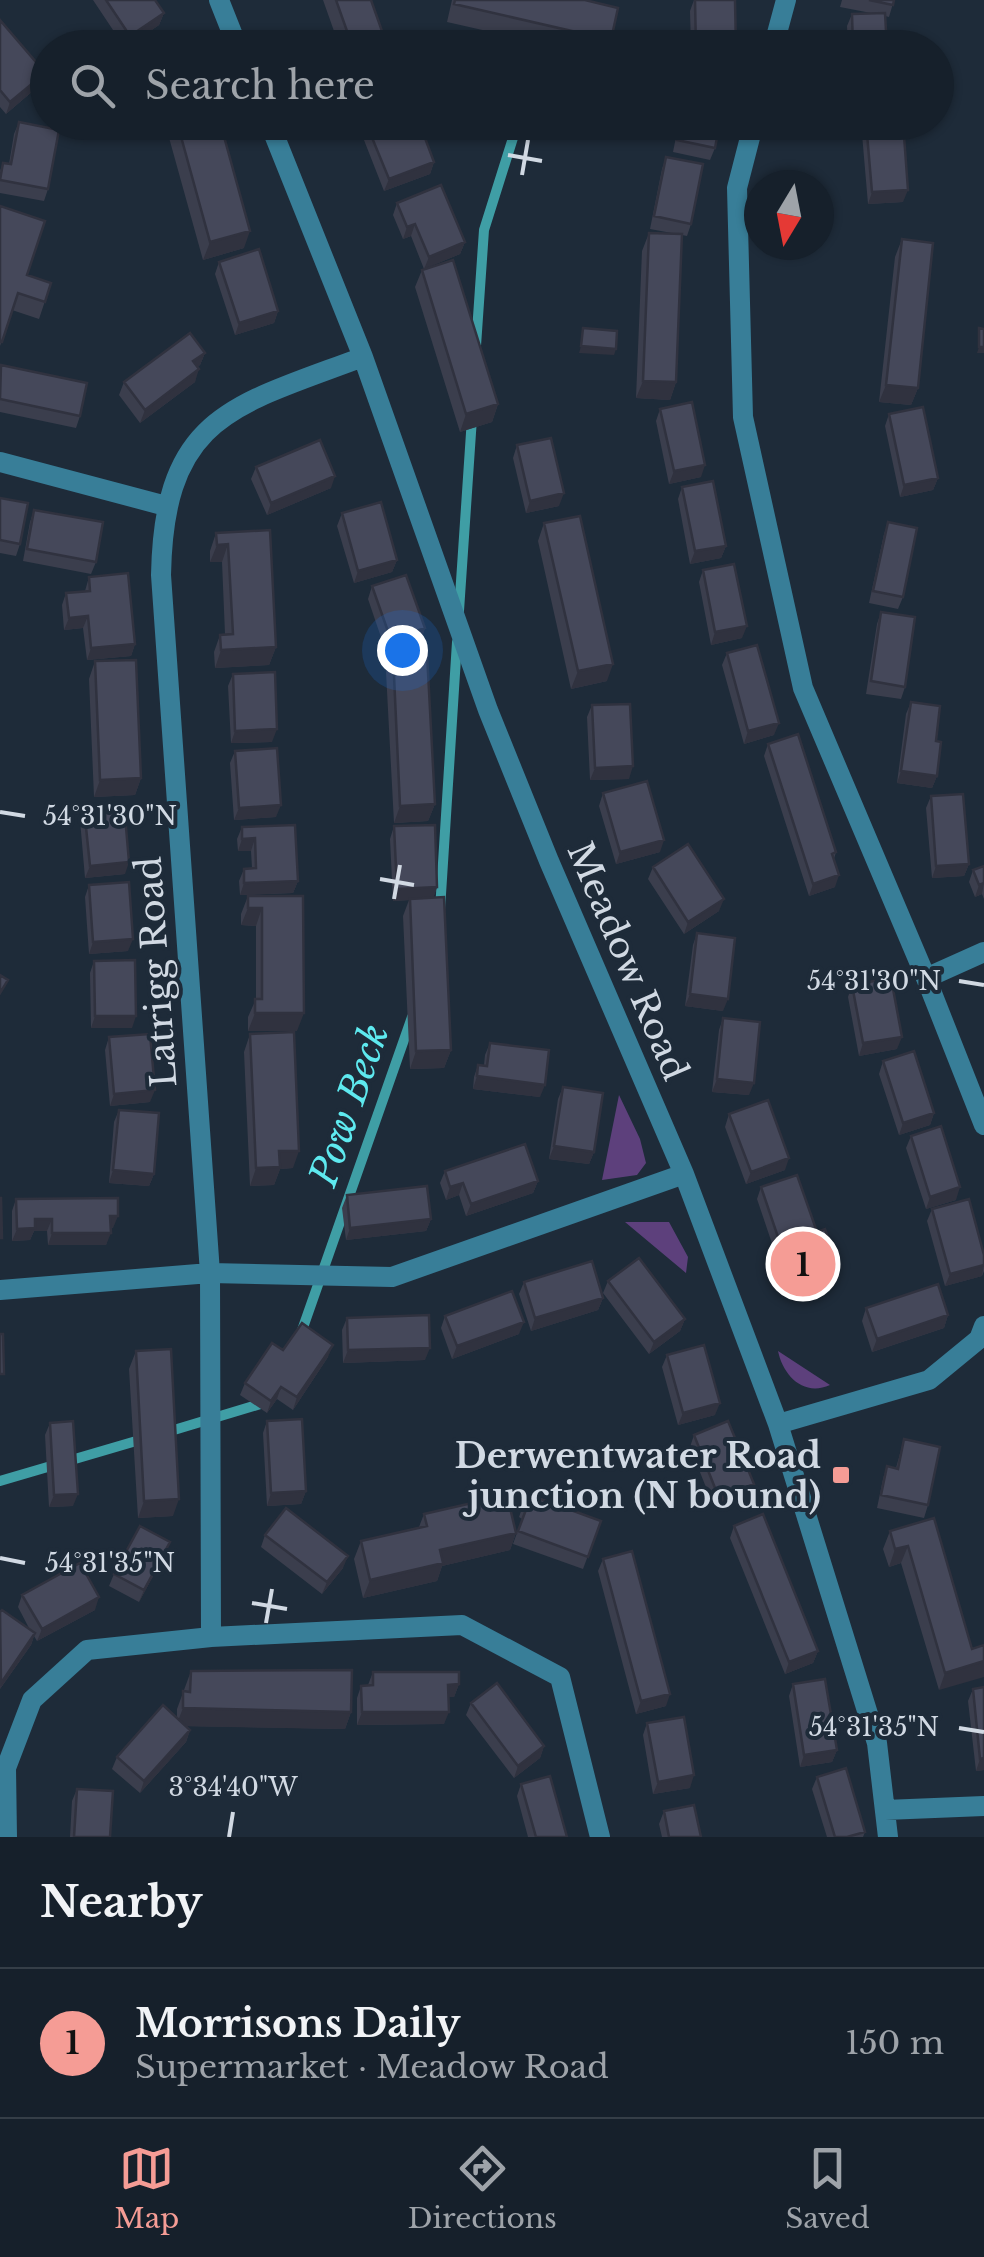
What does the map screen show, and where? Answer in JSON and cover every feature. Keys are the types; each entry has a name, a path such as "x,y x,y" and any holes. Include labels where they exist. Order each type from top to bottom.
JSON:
{"street":[{"path":"219,0 231,30"},
{"path":"778,30 786,0"},
{"name":"Meadow Road","path":"276,140 364,356 488,710 684,1174 778,1424 877,1743 888,1837"},
{"path":"749,140 737,188 744,416 803,688 984,1125"},
{"name":"Latrigg Road","path":"212,1637 210,1273 161,574 166,506 179,466 212,423 238,405 364,356"},
{"path":"0,462 166,506"},
{"path":"926,978 984,952"},
{"path":"0,1290 210,1273 392,1276 684,1174"},
{"path":"778,1424 929,1380 979,1339 984,1326"},
{"path":"8,1837 6,1768 32,1700 87,1650 212,1637 462,1626 560,1676 600,1837"},
{"path":"885,1810 984,1806"}],"shaded area":[{"path":"619,1095 640,1139 646,1163 637,1175 602,1180"},
{"path":"625,1222 669,1222 688,1257 686,1273"},
{"path":"778,1351 830,1385 803,1386 784,1368"}],"building":[{"path":"106,0 155,0 164,13 139,30 126,30"},
{"path":"336,0 371,0 382,30 347,30"},
{"path":"455,0 585,0 618,8 613,30 567,30 454,4"},
{"path":"695,0 735,0 736,30 696,30"},
{"path":"885,13 886,30 852,30 852,14"},
{"path":"0,20 30,55 30,85 10,102 0,90"},
{"path":"19,122 30,124 30,140 57,140 48,189 0,180 3,163 11,164"},
{"path":"182,140 225,140 250,231 210,242"},
{"path":"373,140 426,140 434,162 389,179"},
{"path":"677,140 717,140 715,148"},
{"path":"868,140 904,140 908,190 872,192"},
{"path":"666,157 703,164 691,224 654,216"},
{"path":"441,185 465,242 429,257 415,224 407,227 397,203"},
{"path":"0,206 45,221 27,275 51,283 45,302 18,293 2,342 0,342"},
{"path":"649,233 682,234 676,382 643,381"},
{"path":"902,239 933,243 918,388 886,385"},
{"path":"259,249 278,311 239,323 219,262"},
{"path":"453,260 498,404 466,414 422,270"},
{"path":"583,328 617,331 616,349 581,346"},
{"path":"979,328 984,329 984,347 979,347"},
{"path":"190,333 205,353 193,361 199,369 145,410 124,382"},
{"path":"1,365 87,383 80,416 0,399"},
{"path":"692,402 705,465 674,471 660,409"},
{"path":"923,407 938,478 904,485 889,414"},
{"path":"551,438 564,493 530,501 517,445"},
{"path":"320,440 335,476 271,503 256,467"},
{"path":"713,481 726,546 695,551 682,487"},
{"path":"0,498 28,503 20,544 0,540"},
{"path":"381,502 397,560 358,571 342,513"},
{"path":"34,510 103,522 96,562 27,549"},
{"path":"580,516 613,664 578,671 544,523"},
{"path":"888,522 917,528 903,597 873,591"},
{"path":"270,530 276,647 221,650 220,635 233,634 228,544 217,545 216,533"},
{"path":"734,564 747,626 715,632 703,570"},
{"path":"128,573 135,644 91,648 88,616 69,618 66,593 90,591 89,577"},
{"path":"406,575 425,628 391,640 372,586"},
{"path":"881,612 915,617 905,687 871,681"},
{"path":"757,645 779,723 748,731 727,653"},
{"path":"427,653 435,804 400,806 393,654"},
{"path":"136,660 141,778 100,780 95,661"},
{"path":"275,672 277,729 235,731 233,674"},
{"path":"911,702 940,706 937,776 901,771"},
{"path":"630,704 633,766 595,768 592,705"},
{"path":"798,734 836,852 832,854 839,875 813,884 768,744"},
{"path":"277,748 281,805 239,808 235,751"},
{"path":"647,781 664,840 620,852 603,793"},
{"path":"963,794 969,864 936,866 931,796"},
{"path":"124,804 129,862 90,866 84,808"},
{"path":"295,825 298,881 244,883 244,869 256,868 255,838 242,839 242,827"},
{"path":"435,825 437,887 397,889 394,826"},
{"path":"688,844 724,899 688,922 653,867"},
{"path":"984,866 984,883 979,885 973,870"},
{"path":"129,882 133,939 93,942 89,885"},
{"path":"248,896 303,896 304,1013 255,1013 255,999 262,999 262,908 248,908"},
{"path":"444,897 451,1050 416,1051 410,899"},
{"path":"697,933 735,938 728,999 690,994"},
{"path":"135,960 136,1016 95,1016 94,961"},
{"path":"0,975 8,980 0,993"},
{"path":"891,978 902,1037 863,1043 852,985"},
{"path":"723,1018 760,1022 754,1083 717,1079"},
{"path":"294,1032 299,1151 279,1151 280,1167 256,1168 250,1034"},
{"path":"150,1034 155,1090 114,1094 109,1037"},
{"path":"490,1043 549,1050 545,1085 477,1076 478,1065 487,1066"},
{"path":"914,1051 934,1113 903,1123 883,1061"},
{"path":"563,1087 603,1093 594,1152 554,1146"},
{"path":"768,1100 789,1158 751,1172 729,1114"},
{"path":"119,1110 159,1113 154,1174 113,1170"},
{"path":"941,1126 960,1187 930,1197 911,1136"},
{"path":"525,1144 538,1181 471,1204 463,1183 450,1187 445,1171"},
{"path":"797,1175 817,1232 825,1229 835,1257 791,1273 781,1246 799,1239 780,1243 761,1187"},
{"path":"427,1186 431,1219 350,1228 347,1195"},
{"path":"118,1198 118,1216 110,1216 111,1233 52,1233 52,1219 35,1219 35,1228 17,1229 16,1199"},
{"path":"969,1199 984,1265 950,1274 932,1209"},
{"path":"639,1258 685,1319 654,1342 608,1281"},
{"path":"592,1261 603,1298 535,1318 524,1282"},
{"path":"938,1284 948,1315 877,1339 866,1308"},
{"path":"512,1291 524,1322 457,1346 445,1316"},
{"path":"429,1315 430,1348 348,1350 347,1318"},
{"path":"302,1323 333,1345 297,1397 281,1387 271,1401 245,1383 272,1343 283,1350"},
{"path":"3,1334 4,1374 0,1374"},
{"path":"704,1345 720,1403 683,1413 667,1355"},
{"path":"171,1349 179,1499 144,1501 136,1351"},
{"path":"302,1419 306,1491 271,1493 267,1421"},
{"path":"73,1421 78,1494 54,1495 50,1423"},
{"path":"728,1421 754,1484 719,1498 694,1435"},
{"path":"904,1439 940,1447 928,1505 881,1495 887,1466 898,1469"},
{"path":"527,1494 601,1521 588,1557 518,1531 527,1507"},
{"path":"507,1495 516,1533 440,1550 443,1563 370,1580 361,1541 427,1526 424,1514"},
{"path":"286,1508 348,1556 327,1582 265,1535"},
{"path":"763,1514 818,1651 789,1662 734,1526"},
{"path":"934,1518 972,1649 984,1645 984,1661 945,1673 908,1546 895,1549 890,1531"},
{"path":"140,1526 170,1542 144,1590 114,1574"},
{"path":"632,1551 670,1694 641,1701 603,1559"},
{"path":"80,1563 99,1597 42,1629 22,1595"},
{"path":"0,1612 35,1633 1,1683"},
{"path":"352,1670 351,1712 183,1708 183,1691 190,1692 191,1671"},
{"path":"373,1672 459,1672 459,1684 448,1685 449,1712 362,1712 361,1686 373,1685"},
{"path":"825,1679 837,1750 804,1755 793,1684"},
{"path":"497,1683 544,1746 518,1766 471,1703"},
{"path":"984,1687 984,1758 980,1759 973,1689"},
{"path":"163,1705 190,1730 144,1781 117,1757"},
{"path":"684,1717 694,1775 658,1782 647,1723"},
{"path":"846,1768 865,1832 835,1837 817,1777"},
{"path":"550,1776 567,1837 536,1837 521,1784"},
{"path":"77,1789 113,1791 110,1837 74,1837"},
{"path":"694,1805 701,1837 669,1837 664,1811"}],"waterway":[{"name":"Pow Beck","path":"476,346 484,230 512,140"},
{"name":"Pow Beck","path":"459,611 472,418"},
{"name":"Pow Beck","path":"440,910 457,642"},
{"name":"Pow Beck","path":"300,1336 412,1017"},
{"name":"Pow Beck","path":"164,1433 267,1402"},
{"name":"Pow Beck","path":"0,1481 143,1439"}],"place":[{"name":"Morrisons Daily","path":"803,1264"},
{"name":"Derwentwater Road junction (N bound)","path":"841,1475"}]}
